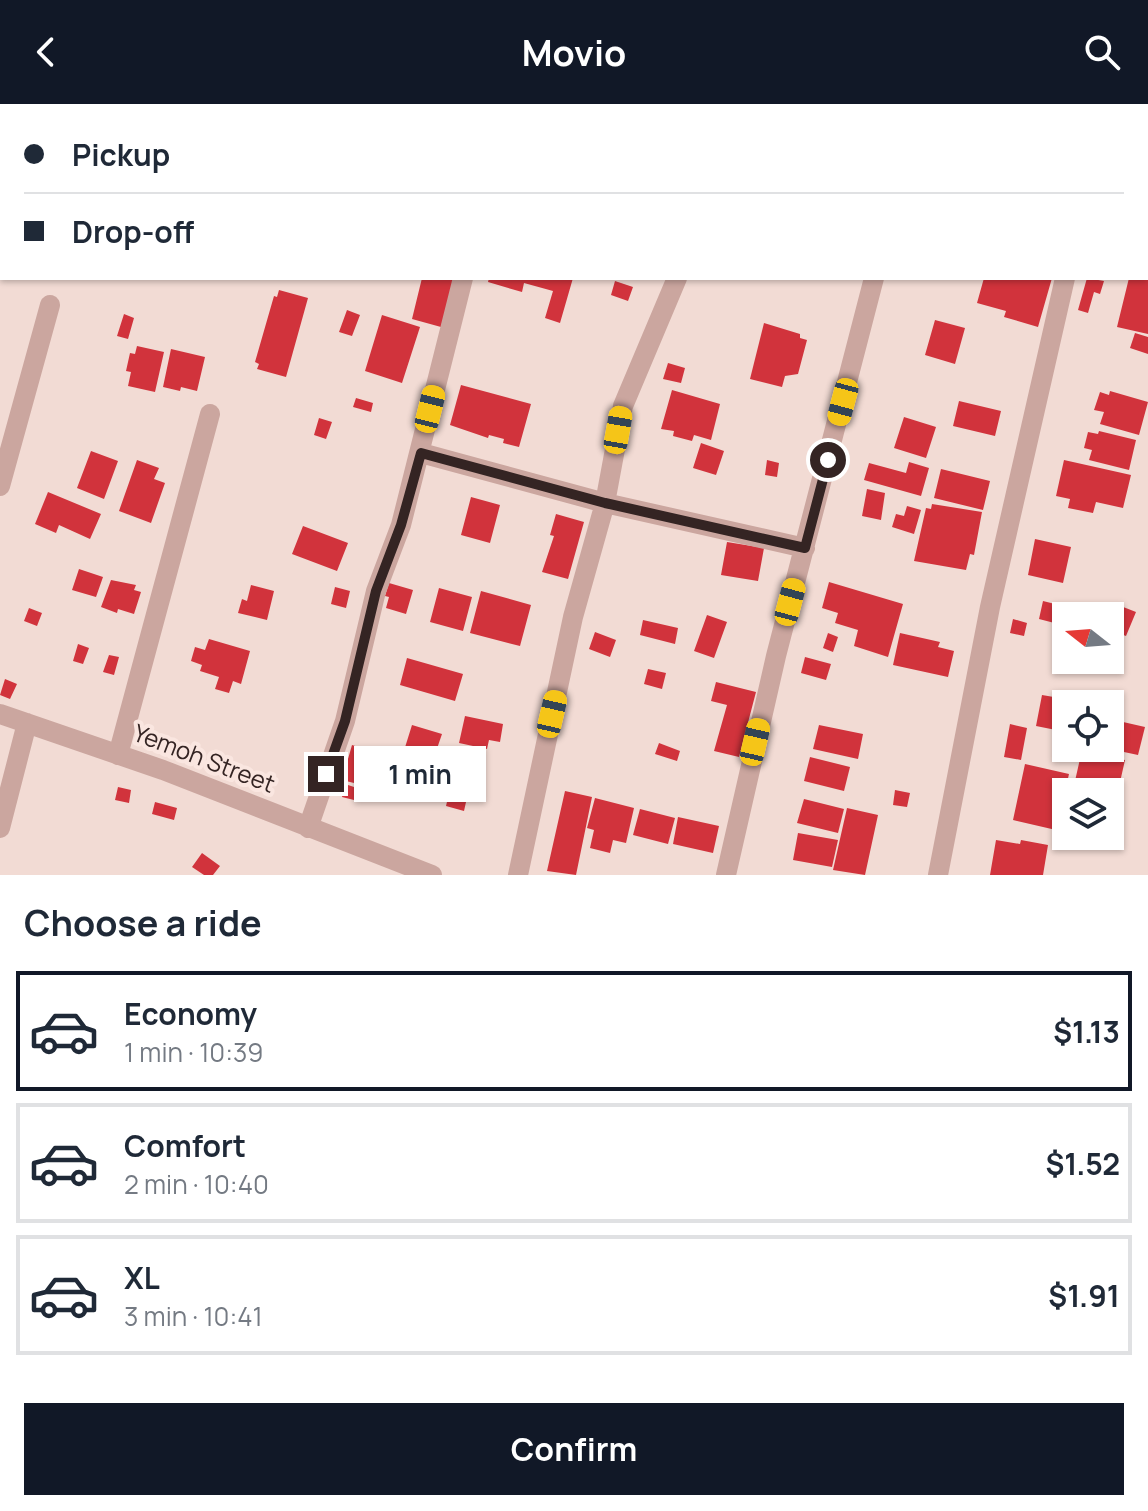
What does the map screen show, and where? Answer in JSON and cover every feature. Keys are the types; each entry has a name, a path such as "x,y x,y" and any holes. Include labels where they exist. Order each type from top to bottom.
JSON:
{"street":[{"path":"308,828 345,721 376,591 401,525 463,280"},
{"path":"518,875 573,617 605,503 623,406 676,280"},
{"path":"726,875 776,656 873,280"},
{"path":"938,875 990,607 1065,280"},
{"path":"0,486 50,305"},
{"path":"118,755 210,414"},
{"path":"421,453 605,503 805,548"},
{"name":"Yemoh Street","path":"0,714 118,755 432,875"},
{"path":"0,828 27,723"}],"building":[{"path":"422,280 453,280 441,327 412,319"},
{"path":"572,280 560,323 545,318 553,291 524,283 522,292 488,282"},
{"path":"983,280 1051,280 1038,327 1004,317 1006,311 977,303"},
{"path":"1086,280 1104,281 1100,294 1094,292 1088,313 1078,310"},
{"path":"1129,280 1148,280 1148,334 1117,327"},
{"path":"615,281 633,287 628,301 611,295"},
{"path":"279,290 308,298 286,377 257,369 259,364 255,362 274,296 277,297"},
{"path":"347,310 360,315 352,336 339,332"},
{"path":"124,314 134,318 128,339 117,336"},
{"path":"382,315 420,327 402,383 365,371"},
{"path":"935,320 965,328 955,364 925,355"},
{"path":"764,323 800,334 800,338 807,340 798,374 785,376 782,387 750,379"},
{"path":"1135,333 1148,337 1148,354 1130,348"},
{"path":"137,346 164,352 155,392 128,386 131,372 126,371 130,353 135,354"},
{"path":"171,349 205,357 197,391 163,387"},
{"path":"668,363 685,368 681,383 663,379"},
{"path":"461,385 531,404 519,447 503,443 504,439 489,435 488,438 450,425"},
{"path":"672,390 720,404 711,440 694,435 692,441 673,436 674,431 661,429"},
{"path":"1110,391 1148,402 1139,435 1100,424 1104,412 1094,410 1100,392 1109,395"},
{"path":"356,398 373,403 371,412 353,407"},
{"path":"959,401 1001,411 995,436 953,426"},
{"path":"904,417 936,427 926,458 894,448"},
{"path":"319,418 332,422 326,439 314,435"},
{"path":"1099,431 1136,440 1129,470 1089,460 1092,450 1084,448 1088,432 1098,434"},
{"path":"701,443 724,451 716,475 693,468"},
{"path":"91,451 118,461 104,499 77,488"},
{"path":"137,460 159,468 154,479 165,483 151,523 119,511"},
{"path":"767,460 779,463 777,477 765,475"},
{"path":"1064,460 1131,475 1123,508 1096,502 1093,513 1068,508 1070,499 1056,496"},
{"path":"909,462 929,468 921,496 864,480 869,463 906,473"},
{"path":"941,469 990,481 983,510 934,498"},
{"path":"867,489 885,493 881,520 862,516"},
{"path":"48,492 101,514 90,539 59,525 56,533 35,524"},
{"path":"471,497 500,505 490,543 461,535"},
{"path":"932,504 982,512 974,555 970,554 966,570 914,561 926,508 931,509"},
{"path":"907,506 921,510 914,534 892,527 896,514 904,516"},
{"path":"556,514 584,522 568,579 542,572 554,536 550,535"},
{"path":"303,526 348,543 337,571 292,554"},
{"path":"1035,539 1071,547 1063,583 1028,575"},
{"path":"727,542 764,548 758,581 721,575"},
{"path":"79,569 103,577 96,597 72,590"},
{"path":"111,580 136,585 134,590 141,592 134,614 118,609 117,613 101,607"},
{"path":"829,582 903,604 888,657 854,646 858,630 835,623 838,613 822,608"},
{"path":"389,583 413,590 406,614 386,608 389,597 385,596"},
{"path":"251,585 274,591 267,620 238,613 242,599 247,601"},
{"path":"335,587 350,591 346,608 331,604"},
{"path":"439,588 472,597 463,631 430,622"},
{"path":"481,591 531,605 520,646 470,633"},
{"path":"1043,601 1052,603 1052,622 1039,619"},
{"path":"1124,607 1136,612 1124,635"},
{"path":"29,608 42,613 37,626 24,621"},
{"path":"707,615 727,622 714,658 694,651"},
{"path":"1013,619 1027,623 1024,636 1010,633"},
{"path":"643,620 678,628 675,644 640,635"},
{"path":"595,632 616,640 610,657 589,649"},
{"path":"828,633 838,637 833,652 823,648"},
{"path":"900,633 940,642 938,647 954,651 948,677 893,665"},
{"path":"209,639 250,651 241,684 233,681 229,693 215,689 219,677 200,671 202,665 191,661 195,647 205,650"},
{"path":"78,644 89,648 83,664 73,661"},
{"path":"109,655 119,657 114,675 103,672"},
{"path":"805,657 831,664 826,680 801,673"},
{"path":"407,658 463,674 455,701 400,685"},
{"path":"648,669 666,673 662,689 644,684"},
{"path":"5,679 17,684 10,699 0,695"},
{"path":"716,682 756,692 739,757 714,751 727,705 711,701"},
{"path":"1042,695 1052,697 1052,729 1036,726"},
{"path":"465,716 503,724 500,742 489,740 487,749 459,743"},
{"path":"1124,722 1145,727 1138,755 1124,752"},
{"path":"1010,724 1027,728 1021,760 1004,757"},
{"path":"412,725 442,734 431,766 402,757"},
{"path":"819,725 863,734 858,759 813,749"},
{"path":"659,743 680,751 677,761 655,754"},
{"path":"352,745 368,750 358,784 342,780"},
{"path":"444,746 477,753 464,811 446,806 450,789 434,785"},
{"path":"810,757 850,767 844,791 804,781"},
{"path":"1125,760 1121,778 1076,778 1079,762"},
{"path":"1025,764 1069,774 1068,778 1052,778 1052,829 1013,820"},
{"path":"345,784 357,788 354,800 342,797"},
{"path":"118,787 131,790 129,803 115,800"},
{"path":"895,790 910,793 907,807 893,805"},
{"path":"565,791 592,797 576,875 547,871"},
{"path":"595,798 634,808 626,843 613,840 610,853 590,848 594,830 587,828"},
{"path":"804,799 844,809 838,833 797,823"},
{"path":"155,802 177,808 174,820 152,814"},
{"path":"847,808 878,815 865,875 833,870"},
{"path":"640,809 675,818 668,844 633,835"},
{"path":"678,817 719,826 713,853 673,844"},
{"path":"798,833 838,840 832,867 793,860"},
{"path":"996,840 1048,845 1043,875 990,875"},
{"path":"202,853 220,866 213,875 204,875 192,867"}],"route":[{"path":"326,774 345,721 376,591 401,525 421,453 605,503 805,548 828,460"}]}
